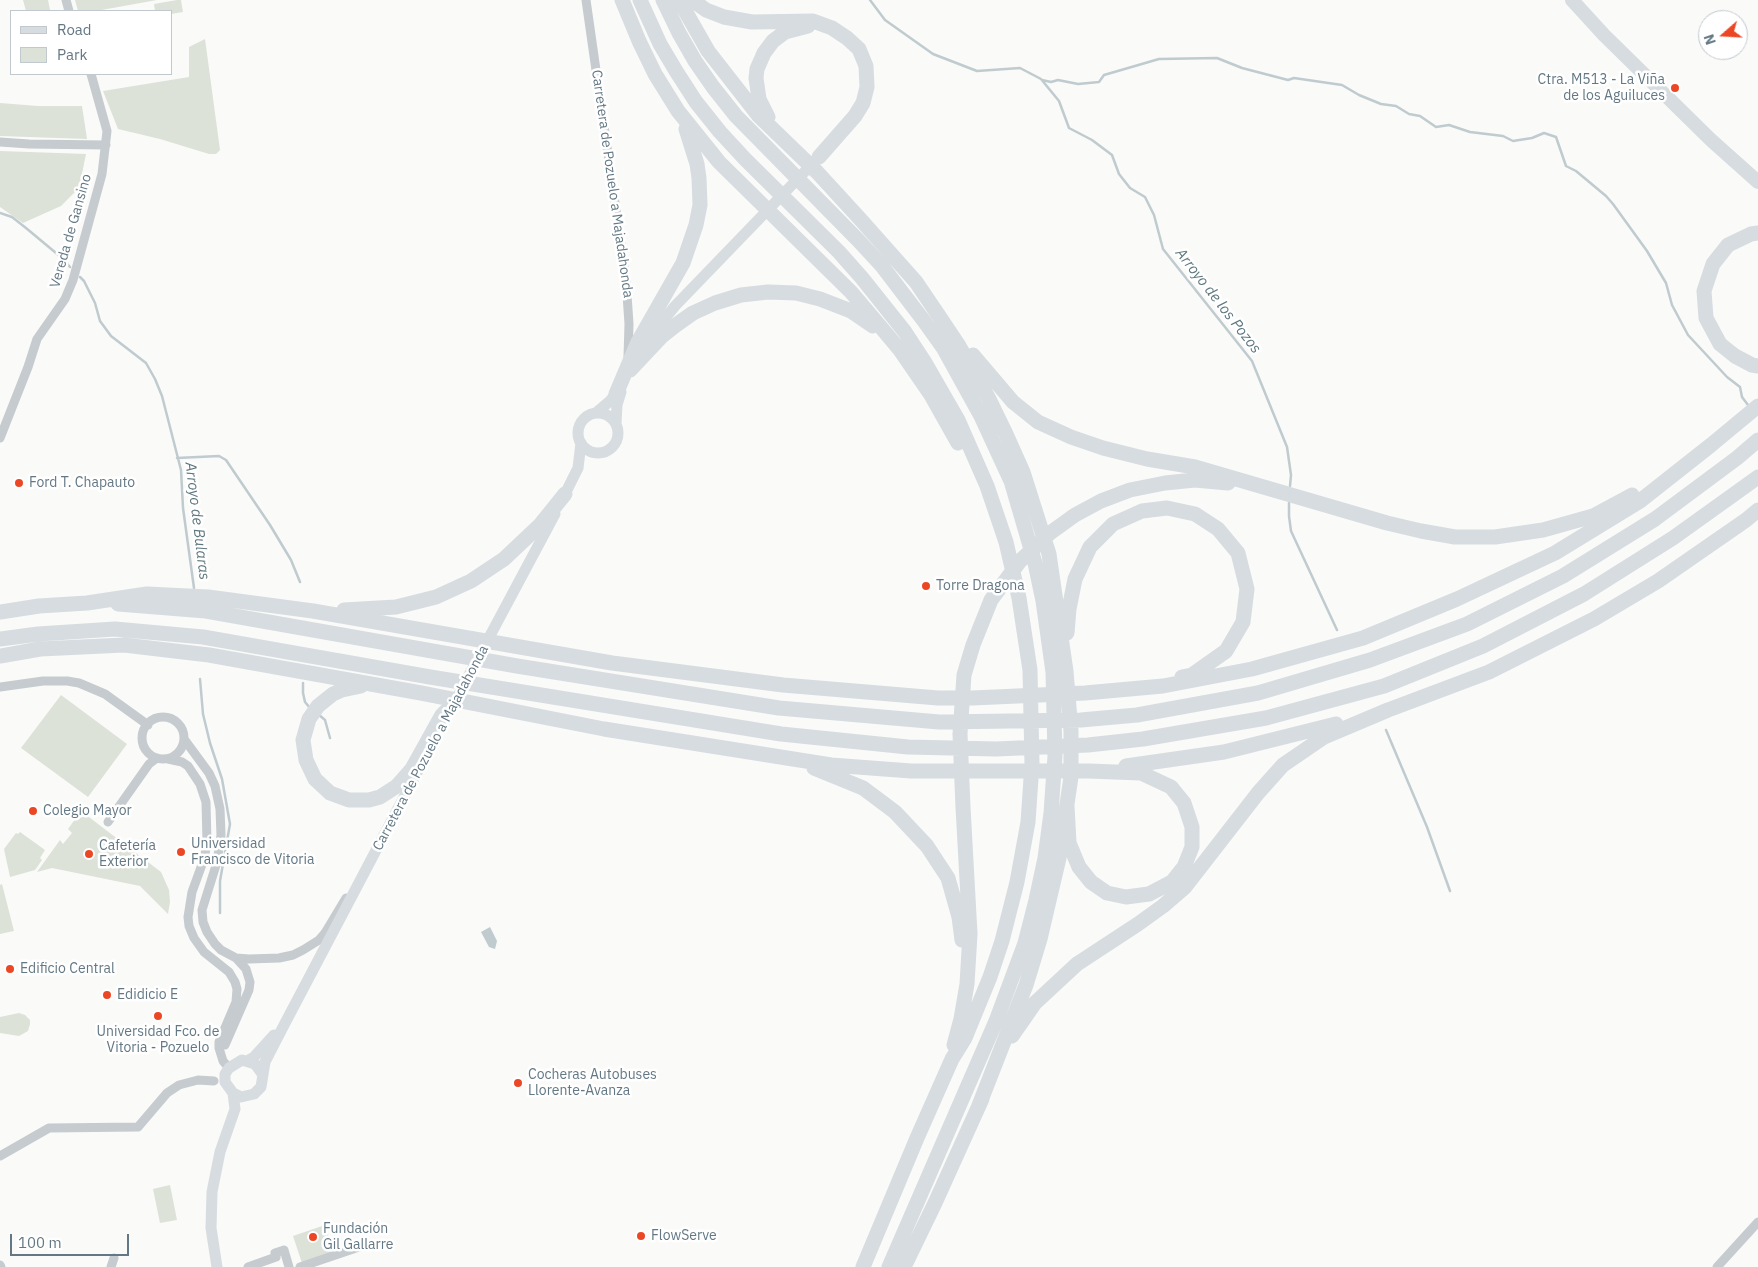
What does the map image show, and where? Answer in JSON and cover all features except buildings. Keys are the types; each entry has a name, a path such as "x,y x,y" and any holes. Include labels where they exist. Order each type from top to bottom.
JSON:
{"highway":[{"path":"622,0 638,41 655,74 678,111 719,162 851,292 900,350 931,395 966,458 980,490 997,532 1019,598"},
{"path":"640,0 660,44 696,102 744,159 839,252 862,278 905,332 924,361 958,420 987,486 1006,542 1019,598 1030,670 1032,764 1028,822 1017,882 1002,941 990,977 965,1038 952,1059 863,1267"},
{"path":"664,0 697,48 758,115 817,172 916,282 989,375 1014,402 1038,422 1071,437 1103,448 1147,459 1194,467 1387,523 1422,532 1456,537 1495,537 1543,530 1593,516 1646,487 1711,445"},
{"path":"664,0 679,33 695,61 736,116 876,260 909,300 944,350 981,416 1011,482 1035,563 1043,601 1053,672 1055,756 1051,813 1045,858 1036,900 1025,943 996,1021 889,1267"},
{"path":"679,0 708,51 758,115"},
{"path":"692,0 706,10 724,17 752,22 813,21 832,28 859,49 866,66 867,87 863,103 855,116 819,157"},
{"path":"784,140 758,99 757,69 764,53 773,41 785,32 814,26 832,28"},
{"path":"616,394 646,328 683,263 698,214 700,193 697,164 692,143 678,111"},
{"path":"1758,233 1751,234 1728,245 1713,264 1704,291 1706,318 1720,344 1735,356 1758,366"},
{"path":"904,1267 936,1203 978,1108 1026,985 1053,887 1071,776 1071,731 1066,672 1049,554 1023,472 989,398 959,346 916,282"},
{"path":"628,371 662,336 693,313 715,303 742,295 768,292 796,293 834,303 867,321 900,350"},
{"path":"0,612 39,606 87,603 147,594 208,597 313,611 612,663 773,684 938,698 1085,692 1163,686 1252,669 1363,638 1448,603 1555,553 1640,501 1758,406"},
{"path":"87,603 206,611 516,666 779,708 939,722 974,723 1081,720 1137,715 1258,693 1370,660 1467,624 1563,576 1655,519 1737,458 1758,440"},
{"path":"0,639 38,634 116,629 203,637 430,677 782,734 908,748 996,749 1088,745 1143,740 1266,718 1384,686 1483,646 1584,594 1673,538 1758,477"},
{"path":"952,1059 967,984 970,934 962,806 961,724 964,675 972,645 992,600 1020,561 1050,533 1075,515 1101,501 1139,488 1195,480 1259,486"},
{"path":"313,611 396,607 436,597 472,581 504,559 540,525 565,494"},
{"path":"1066,672 1069,609 1076,579 1090,547 1113,524 1142,511 1167,508 1195,514 1218,529 1238,553 1247,589 1243,622 1226,651 1192,674 1132,688"},
{"path":"978,1108 990,1086 1014,1031 1035,1003 1077,964 1164,906 1185,887 1258,793 1283,765 1324,738 1388,710 1488,672 1594,619 1658,581 1758,510"},
{"path":"0,656 40,649 124,646 210,655 421,693 604,729 831,765 941,772 1089,771 1141,773 1171,787 1184,802 1192,827 1192,847 1184,867 1172,882 1149,894 1126,897 1107,892 1091,882 1079,867 1070,843 1067,806"},
{"path":"372,684 342,690 326,699 318,706 309,719 303,740 306,760 315,778 330,793 349,800 369,800 380,797 397,786 412,769 442,715 455,702"},
{"path":"1089,771 1224,752 1316,730 1388,710"},
{"path":"782,757 863,788 896,812 927,846 948,878 959,917 967,984"}],"main road":[{"path":"1572,0 1604,35 1711,140 1758,182"}],"street":[{"name":"Carretera de Pozuelo a Majadahonda","path":"586,0 626,280 629,324 628,371"},
{"path":"0,142 29,144 107,141 91,75"},
{"name":"Vereda de Gansino","path":"0,438 37,339 65,299 73,280 97,192 107,141"},
{"name":"Carretera de Pozuelo a Majadahonda","path":"616,423 617,405 628,371 671,310 819,157"},
{"path":"597,412 610,417 616,423 618,434 614,446 603,453 597,454 585,448 581,443 579,429 581,423 591,414 604,407 616,394"},
{"name":"Carretera de Pozuelo a Majadahonda","path":"263,1075 265,1062 283,1027 565,494 578,468 581,443"},
{"name":"Carretera de Pozuelo a Majadahonda","path":"578,468 597,454"},
{"path":"0,687 43,681 80,683 105,694 148,725"},
{"path":"157,758 149,764 105,821 144,763 147,752 143,735 148,725 161,718 170,719 182,729 184,739 182,748 176,755 168,759"},
{"path":"184,739 209,773 220,809 222,835 217,862 202,910 203,922 207,932 221,950 236,958 249,959 279,958 293,955 319,940 346,898 356,889"},
{"path":"147,752 157,758 182,762 188,766 200,784 206,802 207,843 204,859 192,892 188,917 189,926 194,938 204,952 229,972 237,989 236,1002 219,1042 219,1048 236,1105 220,1152 212,1192 211,1228 217,1267"},
{"path":"225,1045 249,990 250,982 248,975 236,958"},
{"name":"Carretera de Pozuelo a Majadahonda","path":"247,1061 254,1057 283,1027"},
{"path":"228,1080 238,1062 247,1061 255,1064 263,1075 261,1087 250,1096 232,1118"},
{"path":"0,1156 49,1128 138,1127 167,1093 179,1085 198,1080 228,1080"},
{"path":"228,1080 241,1097 250,1096"},
{"path":"1717,1267 1758,1222"},
{"path":"300,1267 359,1247"},
{"path":"280,1267 275,1253 284,1250 289,1267"},
{"path":"248,1267 276,1257"}],"green space":[{"path":"23,0 48,0 50,10 26,10"},
{"path":"75,0 157,0 102,10 78,10"},
{"path":"181,0 183,12 172,14 172,10 155,10 154,4"},
{"path":"205,39 220,150 216,154 209,154 118,129 103,91 189,77 189,47"},
{"path":"0,103 38,106 82,106 87,139 0,136"},
{"path":"0,151 86,154 79,188 61,206 23,223 0,207"},
{"path":"61,695 127,744 88,797 21,748"},
{"path":"81,811 161,872 169,890 168,914 140,886 52,868 37,872 60,840 63,844 72,833 68,829"},
{"path":"20,832 45,850 40,858 42,860 35,870 10,877 4,849 16,833"},
{"path":"2,884 14,931 0,934 0,885"},
{"path":"19,1013 25,1015 30,1020 28,1031 19,1036 0,1033 0,1017"},
{"path":"170,1185 177,1220 160,1223 153,1189"},
{"path":"325,1225 334,1252 302,1263 293,1236"}],"shaded area":[{"path":"490,927 497,941 495,949 489,947 481,932"}],"waterway":[{"name":"Arroyo de los Pozos","path":"870,0 885,20 933,54 977,71 1020,68 1041,79 1059,101 1069,128 1092,140 1112,155 1119,174 1130,188 1145,197 1154,215 1163,249 1252,361 1287,447 1291,475 1290,486"},
{"path":"1042,80 1051,82 1058,80 1078,84 1099,82 1104,75 1159,59 1217,58 1242,68 1288,80 1294,78 1342,85 1359,95 1381,104 1396,106 1409,114 1420,116 1436,127 1449,125 1470,132 1503,136 1513,141 1532,138 1544,133 1556,137 1566,166 1576,171 1613,204 1647,251 1666,283 1672,305 1688,335 1727,377 1740,387 1742,397 1748,405"},
{"name":"Arroyo de Bularas","path":"0,213 12,217 62,258 70,267"},
{"name":"Arroyo de Bularas","path":"80,277 95,303 100,321 111,336 146,363 162,396 181,470 183,508 194,588"},
{"path":"177,458 219,456 226,460 270,525 291,560 300,582"},
{"path":"1289,503 1291,531 1337,630"},
{"name":"Arroyo de Bularas","path":"200,679 203,714 222,779 230,824 220,881 220,913"},
{"path":"303,683 305,702 310,708"},
{"path":"318,714 325,720 330,738"},
{"path":"1386,730 1427,827 1450,891"}],"place":[{"name":"Ctra. M513 - La Viña de los Aguiluces","path":"1675,88"},
{"name":"Ford T. Chapauto","path":"19,483"},
{"name":"Torre Dragona","path":"926,586"},
{"name":"Colegio Mayor","path":"33,811"},
{"name":"Universidad Francisco de Vitoria","path":"181,852"},
{"name":"Cafetería Exterior","path":"89,854"},
{"name":"Edificio Central","path":"10,969"},
{"name":"Edidicio E","path":"107,995"},
{"name":"Universidad Fco. de Vitoria - Pozuelo","path":"158,1016"},
{"name":"Cocheras Autobuses Llorente-Avanza","path":"518,1083"},
{"name":"FlowServe","path":"641,1236"},
{"name":"Fundación Gil Gallarre","path":"313,1237"}]}
